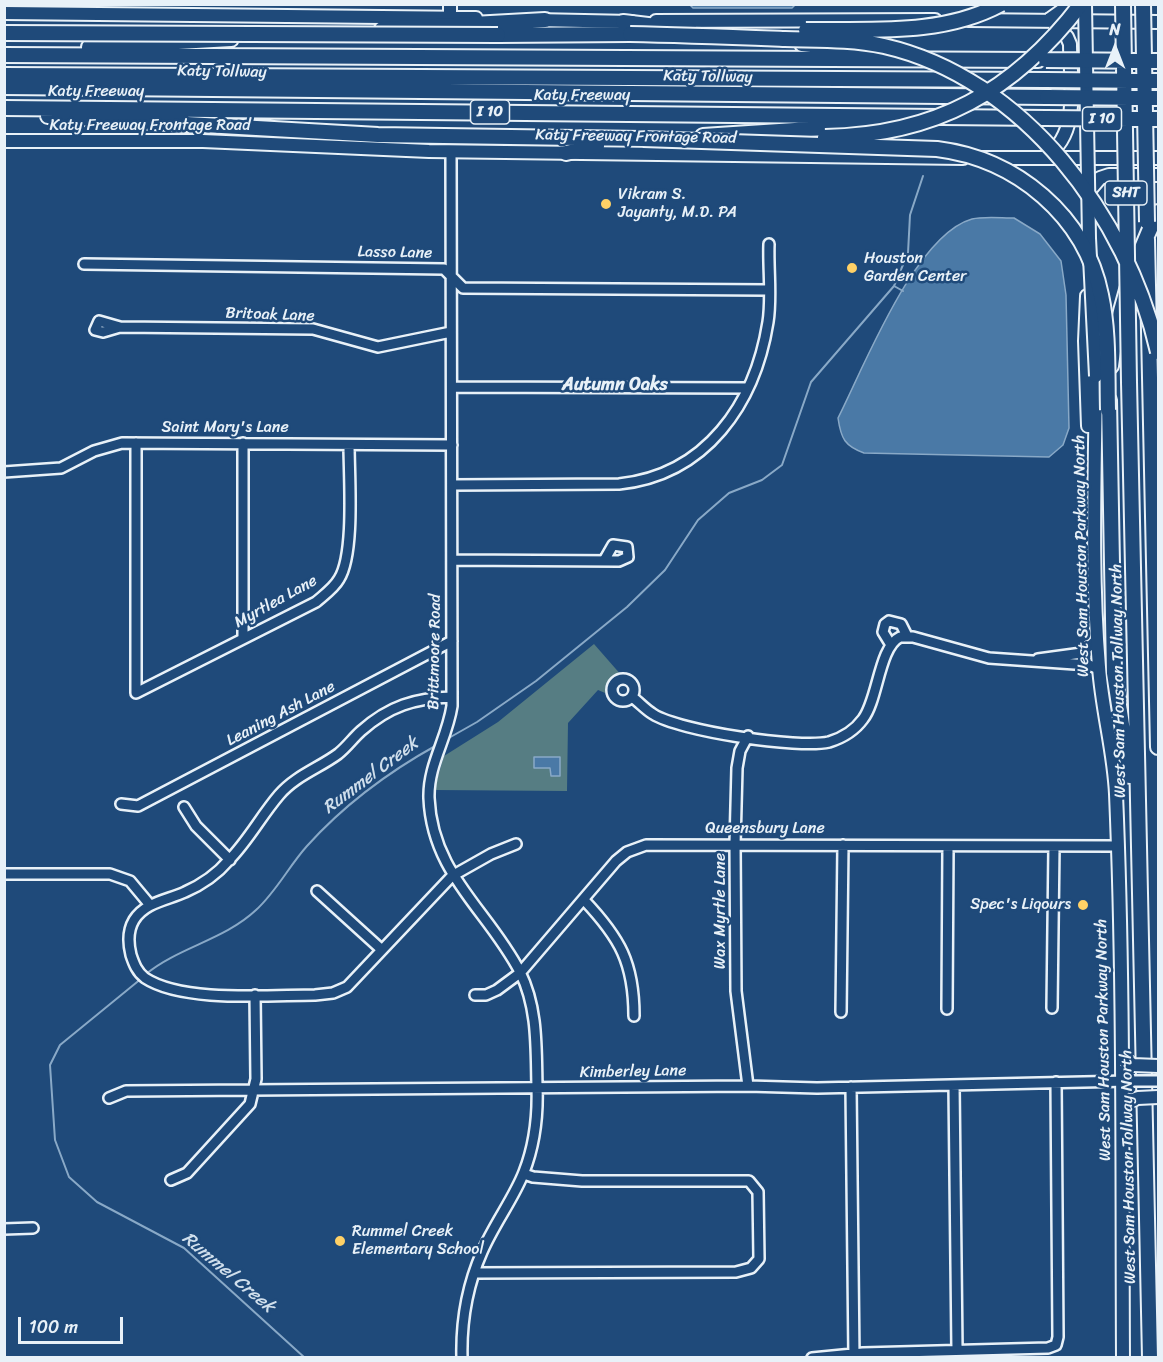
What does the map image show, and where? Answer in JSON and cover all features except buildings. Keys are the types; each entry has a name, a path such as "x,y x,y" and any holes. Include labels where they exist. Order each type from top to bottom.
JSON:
{"highway":[{"path":"4,33 925,27 966,19 1001,4"},
{"path":"4,110 67,118 127,119 341,134 643,139 849,136 888,132 926,123 964,106 1010,76 1050,40 1083,4"},
{"name":"West Sam Houston Tollway North","path":"1123,4 1150,1358"},
{"name":"SHT","path":"1143,4 1158,747"},
{"path":"4,54 545,20"},
{"path":"627,28 958,60"},
{"path":"627,28 863,43 923,58 972,84 1032,130 1074,174 1091,197 1131,268 1146,306 1158,352"},
{"path":"4,54 1158,61"},
{"name":"Katy Tollway","path":"4,75 1158,81"},
{"name":"Katy Tollway","path":"4,87 1158,98"},
{"name":"Katy Freeway","path":"4,110 1158,119"},
{"path":"566,153 586,147 792,128 976,117"},
{"path":"643,139 938,150 972,156 1012,173 1034,188 1062,215 1079,239 1093,268 1105,321 1114,673 1132,787 1140,891"},
{"path":"1108,410 1113,354 1120,314 1135,263 1158,212"}],"main road":[{"path":"450,4 450,18"},
{"path":"1049,20 1071,4"},
{"path":"1083,4 1087,20 1091,158 1085,352 1091,498 1095,515"},
{"name":"West Sam Houston Parkway North","path":"1083,4 1089,238 1096,376 1097,639 1099,669 1114,755 1123,1053 1126,1081 1121,1113 1123,1358"},
{"path":"4,13 545,20 627,28 1049,20 1158,22"},
{"path":"1042,158 1057,149 1069,125 1070,44 1067,37 1049,20"},
{"name":"Katy Freeway Frontage Road","path":"4,141 203,141 451,151 566,153 1158,158"},
{"path":"1042,158 1079,178 1089,191"},
{"path":"1089,191 1100,178 1158,175"},
{"path":"1123,1053 1133,1065 1158,1066"},
{"path":"1121,1113 1130,1101 1138,1098 1158,1097"}],"street":[{"name":"Brittmoore Road","path":"451,151 452,697 450,721 430,777 433,826 438,846 452,876 520,973 534,1011 537,1088 536,1128 524,1174 501,1213 474,1274 464,1309 462,1358"},
{"path":"452,485 619,484 657,477 685,464 702,451 718,434 748,388 761,353 766,330 769,244"},
{"name":"Lasso Lane","path":"84,264 444,269 451,279 463,288 768,290"},
{"name":"Britoak Lane","path":"120,327 313,330 378,347 451,332"},
{"path":"452,387 748,388"},
{"name":"Saint Mary's Lane","path":"4,471 49,471 70,464 107,446 136,443 452,445"},
{"name":"Myrtlea Lane","path":"136,443 136,693 316,602 340,579 348,552 349,445"},
{"path":"243,443 243,638"},
{"path":"452,560 605,559"},
{"path":"891,645 883,632 885,624 889,621 902,624 907,636"},
{"path":"632,697 654,715 678,725 767,741 827,742 849,732 867,714 891,645 896,639 907,636 975,656 1089,665 1099,669"},
{"path":"1033,660 1082,653 1097,639"},
{"name":"Leaning Ash Lane","path":"122,804 138,806 452,641"},
{"path":"452,697 422,698 388,710 339,753 280,793 230,860 186,892 150,905 134,919 129,932 129,946 137,970 150,980 195,993 255,995 333,993 347,987 427,899 452,876 491,854 516,844"},
{"name":"Wax Myrtle Lane","path":"748,736 740,751 737,768 735,844 736,991 748,1086"},
{"path":"184,807 196,826 230,860"},
{"name":"Queensbury Lane","path":"475,995 486,995 497,990 520,973 616,861 636,847 657,843 1118,846"},
{"path":"841,1012 843,845"},
{"path":"947,1009 948,846"},
{"path":"1052,1008 1054,846"},
{"path":"4,874 110,874 130,881 150,905"},
{"path":"317,891 382,950"},
{"path":"584,900 607,924 626,957 634,996 634,1016"},
{"path":"171,1180 187,1173 250,1104 255,1090 255,995"},
{"name":"Kimberley Lane","path":"109,1098 126,1091 851,1087 1158,1081"},
{"path":"812,1358 1053,1347 1058,1341 1056,1082"},
{"path":"954,1085 957,1350"},
{"path":"851,1087 854,1356"},
{"path":"474,1274 736,1272 756,1264 759,1259 758,1192 749,1180 582,1180 533,1177 524,1174"},
{"path":"4,1228 33,1228"}],"green space":[{"path":"594,644 622,676 611,683 610,695 598,690 568,723 567,791 434,790 444,756 498,722"}],"water":[{"path":"690,5 795,5 792,8 693,8"},
{"path":"977,218 1014,218 1040,234 1061,261 1066,295 1069,428 1063,445 1049,457 864,453 852,448 845,441 838,418 893,305 911,276 931,250 951,230"},
{"path":"534,757 560,757 560,776 551,776 550,768 534,768"}],"waterway":[{"name":"Rummel Creek","path":"447,739 477,722 536,681 627,607 665,570 698,520 729,493 762,480 782,465 811,382 894,286 908,253 910,215 923,176"},
{"path":"894,286 903,291"},
{"name":"Rummel Creek","path":"146,974 173,957 230,929 256,910 307,846 336,817 385,778 437,745"},
{"name":"Rummel Creek","path":"142,978 60,1045 50,1065 55,1140 69,1177 97,1202 184,1248 305,1358"}],"place":[{"name":"Vikram S. Jayanty, M.D. PA","path":"606,204"},
{"name":"Houston Garden Center","path":"852,268"},
{"name":"Spec's Liqours","path":"1083,905"},
{"name":"Rummel Creek Elementary School","path":"340,1241"}],"district":[{"name":"Autumn Oaks","path":"615,385"}]}
